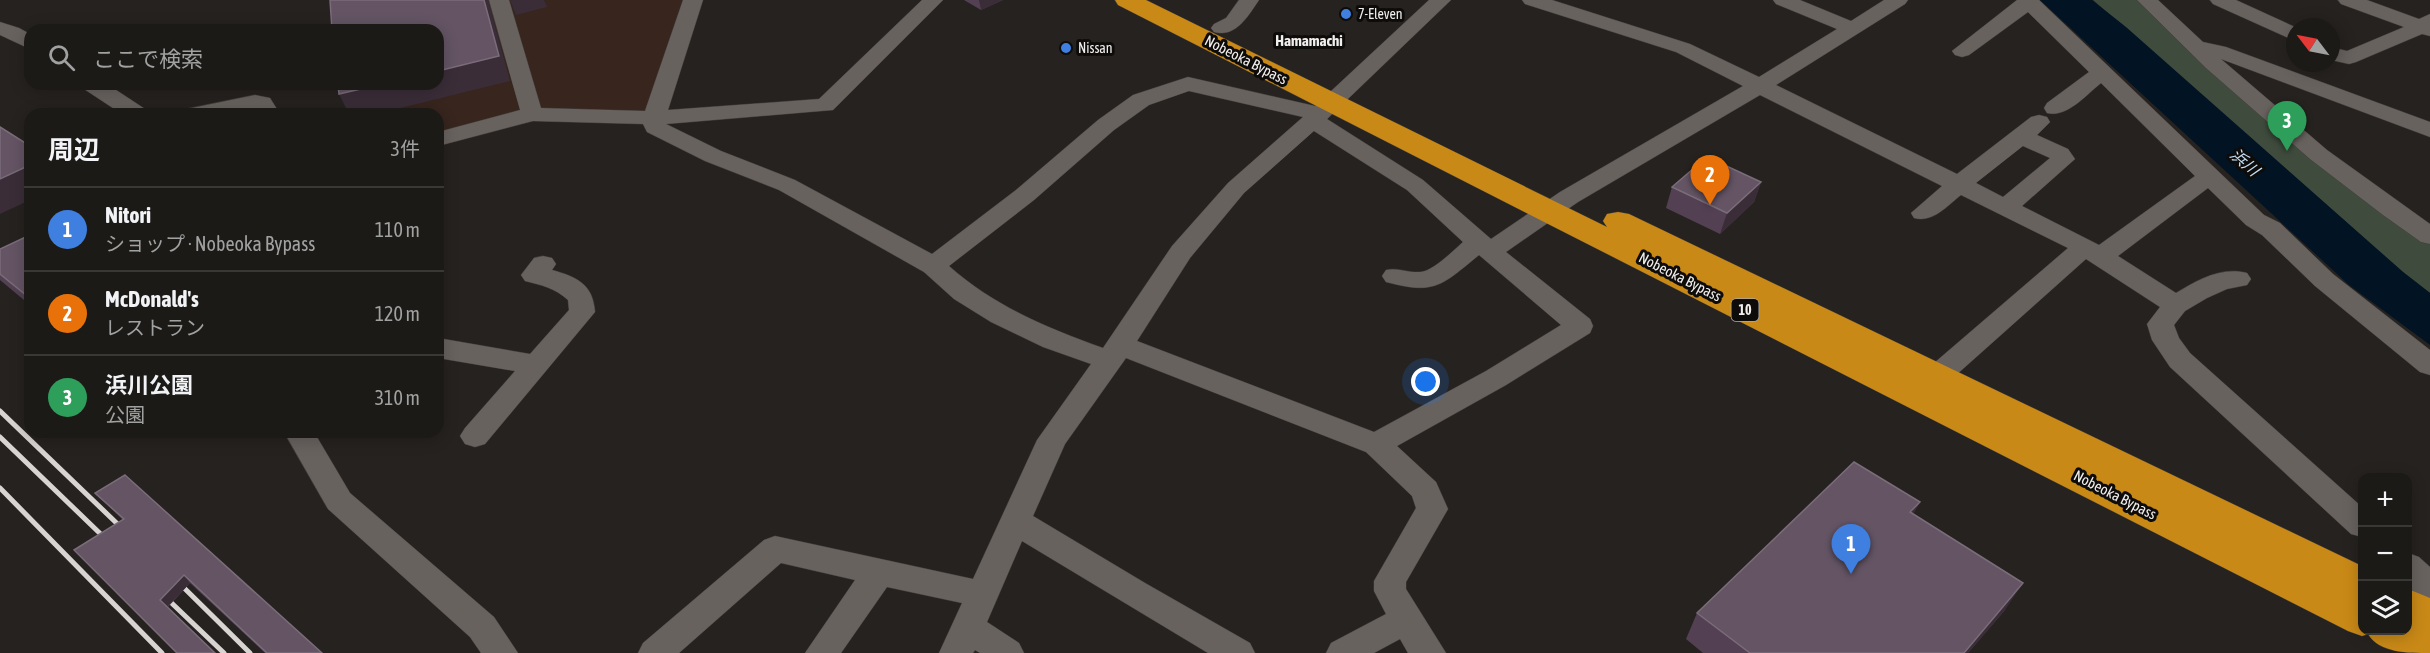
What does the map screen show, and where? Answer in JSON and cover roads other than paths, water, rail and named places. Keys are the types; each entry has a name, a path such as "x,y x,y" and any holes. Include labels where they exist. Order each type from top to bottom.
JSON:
{"highway":[{"name":"Nobeoka Bypass","path":"1127,0 1327,107 1559,204 1936,376 2358,583"},
{"name":"Nobeoka Bypass","path":"1163,0 1221,28 1327,107"},
{"name":"Nobeoka Bypass","path":"1559,204 2358,617"},
{"path":"2412,608 2430,617"},
{"path":"2396,635 2430,652"}],"street":[{"path":"499,0 531,114"},
{"path":"693,0 654,118 656,127 713,156 787,185 933,266 963,293 1000,316 1053,340 1114,353 1376,444 1425,490 1432,508 1390,581 1390,591 1423,648 1429,653"},
{"path":"444,136 531,114 654,118 825,105 933,0"},
{"path":"1221,28 1233,22 1249,0"},
{"path":"1007,653 962,640 1052,440 1189,243 1236,188 1327,107 1440,0"},
{"path":"1532,0 1683,48 2093,252 2176,305"},
{"path":"1783,0 1851,28"},
{"path":"1395,276 1419,281 1436,277 1756,86 1780,74 1898,0"},
{"path":"2147,0 2194,47 2294,133 2397,215 2430,236"},
{"path":"2220,0 2286,32"},
{"path":"2348,0 2427,26"},
{"path":"1962,51 2028,1 2255,220 2271,229 2324,280 2430,365"},
{"path":"2340,55 2349,58 2427,26"},
{"path":"0,28 24,39"},
{"path":"2194,47 2219,51 2430,130"},
{"path":"1923,213 2102,72"},
{"path":"933,266 1025,195 1106,125 1141,100 1188,84 1327,107 1525,283 1580,326 1496,378 1376,444"},
{"path":"101,90 128,108"},
{"path":"225,108 255,102 262,103 265,108"},
{"path":"2004,208 2063,159 2038,122"},
{"path":"1936,376 2093,252 2203,181 2213,180"},
{"path":"476,436 582,312 581,297 572,287 559,280 534,275 543,264"},
{"path":"2238,279 2230,279 2206,288 2176,305 2160,324 2166,340 2180,360 2358,521"},
{"path":"444,349 536,365"},
{"path":"302,438 339,501 482,627 501,653"},
{"path":"1016,520 1133,593 1238,653"},
{"path":"655,653 775,549 982,594"},
{"path":"2412,570 2430,587"},
{"path":"822,653 879,572"},
{"path":"1343,653 1406,619"}],"water":[{"name":"浜川","path":"2040,0 2092,0 2126,27 2403,272 2430,293 2430,345 2349,285"}],"railway":[{"path":"0,411 24,434"},
{"path":"0,437 112,545"},
{"path":"28,438 130,536"},
{"path":"0,488 162,653"},
{"path":"173,577 250,653"},
{"path":"159,591 224,653"}],"place":[{"name":"7-Eleven","path":"1346,14"},
{"name":"Nissan","path":"1066,48"},
{"name":"浜川公園","path":"2287,151"},
{"name":"McDonald's","path":"1710,205"},
{"name":"Nitori","path":"1851,574"}],"district":[{"name":"Hamamachi","path":"1309,41"}]}
